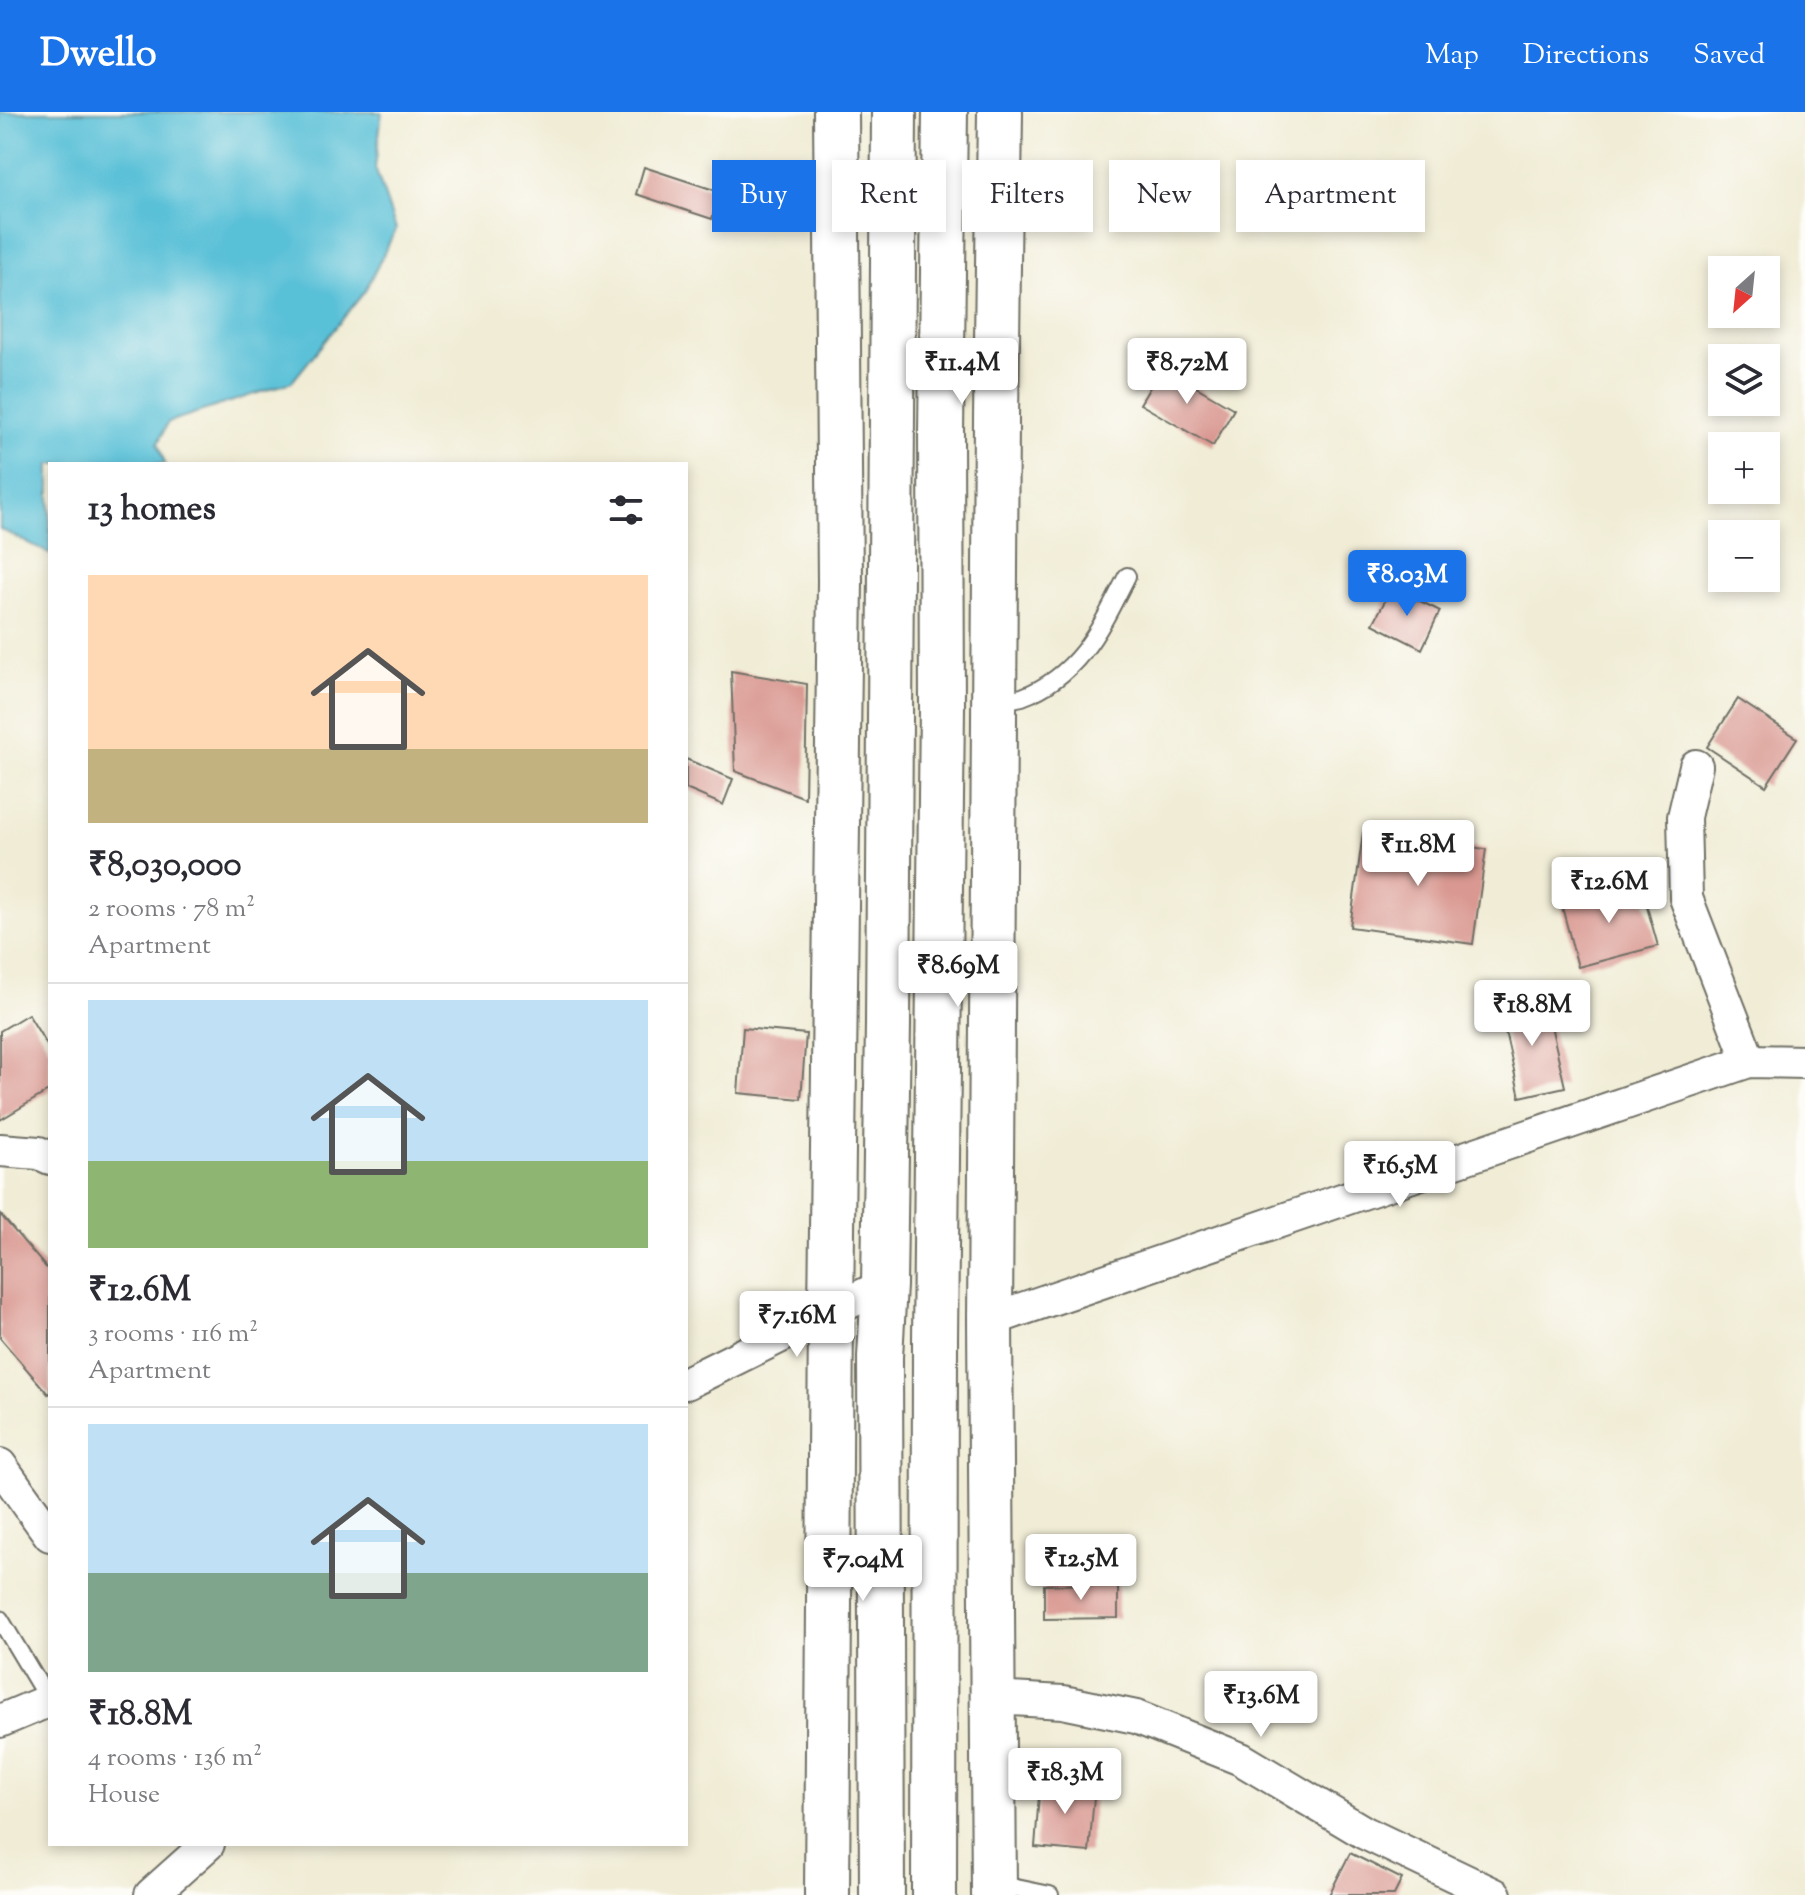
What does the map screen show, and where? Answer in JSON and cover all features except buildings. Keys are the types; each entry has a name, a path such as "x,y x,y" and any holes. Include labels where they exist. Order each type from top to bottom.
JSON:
{"main road":[{"path":"827,1895 840,581 836,112"},
{"path":"882,1895 880,1357 884,1285 891,713 894,112"},
{"path":"934,1895 935,1339 945,112"},
{"path":"994,1889 990,1320 1000,112"}],"street":[{"path":"1696,766 1684,817 1686,898 1749,1061"},
{"path":"990,1320 1749,1061 1805,1062"},
{"path":"0,1150 39,1153 48,1157"},
{"path":"688,1382 884,1285"},
{"path":"0,1465 48,1532"},
{"path":"993,1698 1063,1702 1136,1717 1241,1759 1365,1833 1495,1895"},
{"path":"0,1721 48,1700"},
{"path":"151,1895 206,1846"}],"lane":[{"path":"994,701 1021,698 1053,681 1081,657 1098,633 1127,576"},
{"path":"0,1619 48,1698"},
{"path":"994,1889 1050,1895"}],"water":[{"path":"0,112 382,112 375,168 396,229 365,291 292,382 168,422 158,443 164,462 48,462 48,553 0,529"}]}
